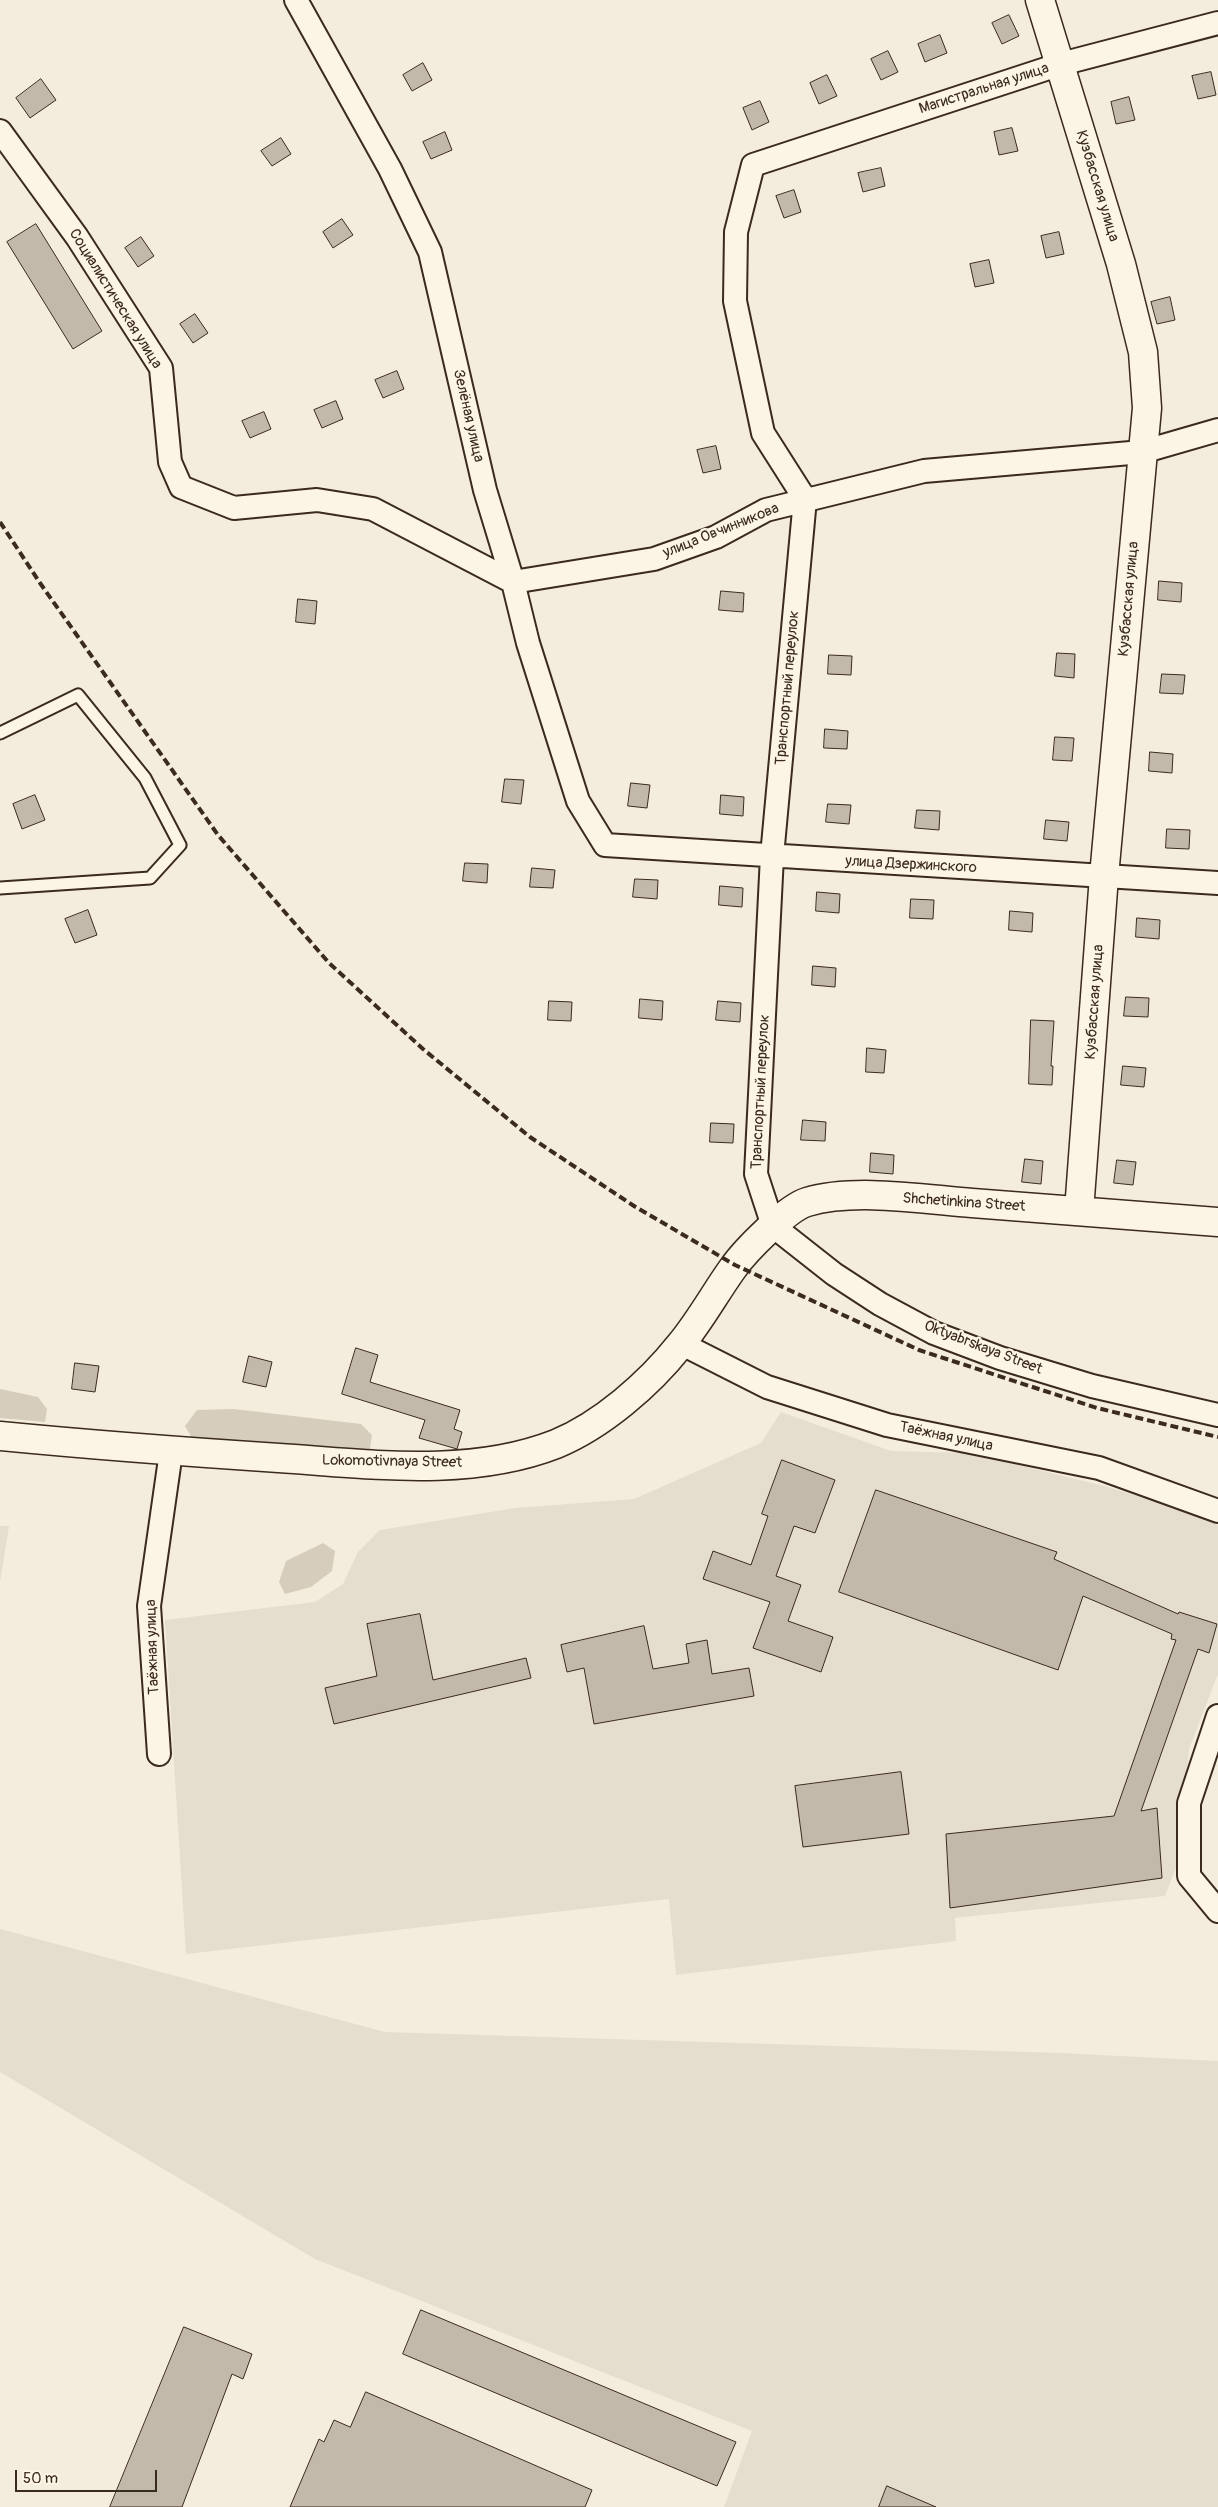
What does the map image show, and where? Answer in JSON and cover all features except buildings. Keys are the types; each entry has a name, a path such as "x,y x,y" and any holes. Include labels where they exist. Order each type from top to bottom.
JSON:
{"street":[{"name":"Зелёная улица","path":"296,0 390,169 430,252 485,490 513,582 528,644 578,801 605,845"},
{"name":"Кузбасская улица","path":"1040,0 1121,264 1144,352 1147,408 1104,876 1078,1211"},
{"name":"Магистральная улица","path":"805,499 763,433 735,301 736,232 753,165 1061,64 1218,23"},
{"name":"Социалистическая улица","path":"0,131 76,237 161,368 170,462 181,487 234,508 317,500 374,509 513,582"},
{"name":"улица Овчинникова","path":"513,582 654,558 716,536 766,510 924,471 1142,452 1218,430"},
{"name":"Транспортный переулок","path":"772,1226 756,1174 772,856 805,499"},
{"name":"улица Дзержинского","path":"605,845 1218,883"},
{"name":"Shchetinkina Street","path":"735,1265 772,1226 803,1203 840,1195 1218,1222"},
{"name":"Oktyabrskaya Street","path":"772,1226 834,1274 880,1304 934,1333 1000,1358 1092,1386 1218,1415"},
{"name":"Lokomotivnaya Street","path":"0,1436 171,1452 415,1465 465,1465 515,1456 556,1444 590,1427 651,1379 682,1344 735,1265"},
{"name":"Таёжная улица","path":"682,1344 767,1387 887,1425 1099,1468 1218,1511"},
{"name":"Таёжная улица","path":"159,1754 149,1606 171,1452"},
{"path":"1218,1716 1189,1802 1189,1876 1218,1911"}],"lane":[{"path":"0,733 78,695 145,778 180,845 150,878 0,888"}],"shaded area":[{"path":"0,1389 38,1397 47,1409 45,1422 0,1418"},
{"path":"234,1409 361,1424 372,1435 368,1463 201,1453 185,1426 197,1410"},
{"path":"781,1412 891,1451 969,1453 1108,1487 1190,1512 1218,1525 1218,1674 1189,1749 1179,1860 1165,1896 955,1918 956,1941 676,1975 669,1899 186,1954 165,1620 315,1602 343,1584 358,1552 380,1530 515,1508 634,1499 761,1443"},
{"path":"0,1526 9,1526 0,1582"},
{"path":"323,1543 335,1551 332,1571 311,1587 285,1594 279,1582 286,1561"},
{"path":"0,1929 385,2032 1061,2053 1218,2061 1218,2507 724,2507 752,2431 315,2259 0,2072"}],"railway":[{"path":"0,522 40,583 218,835 329,963 423,1049 530,1137 634,1206 735,1265 919,1350 1097,1408 1218,1437"}]}
